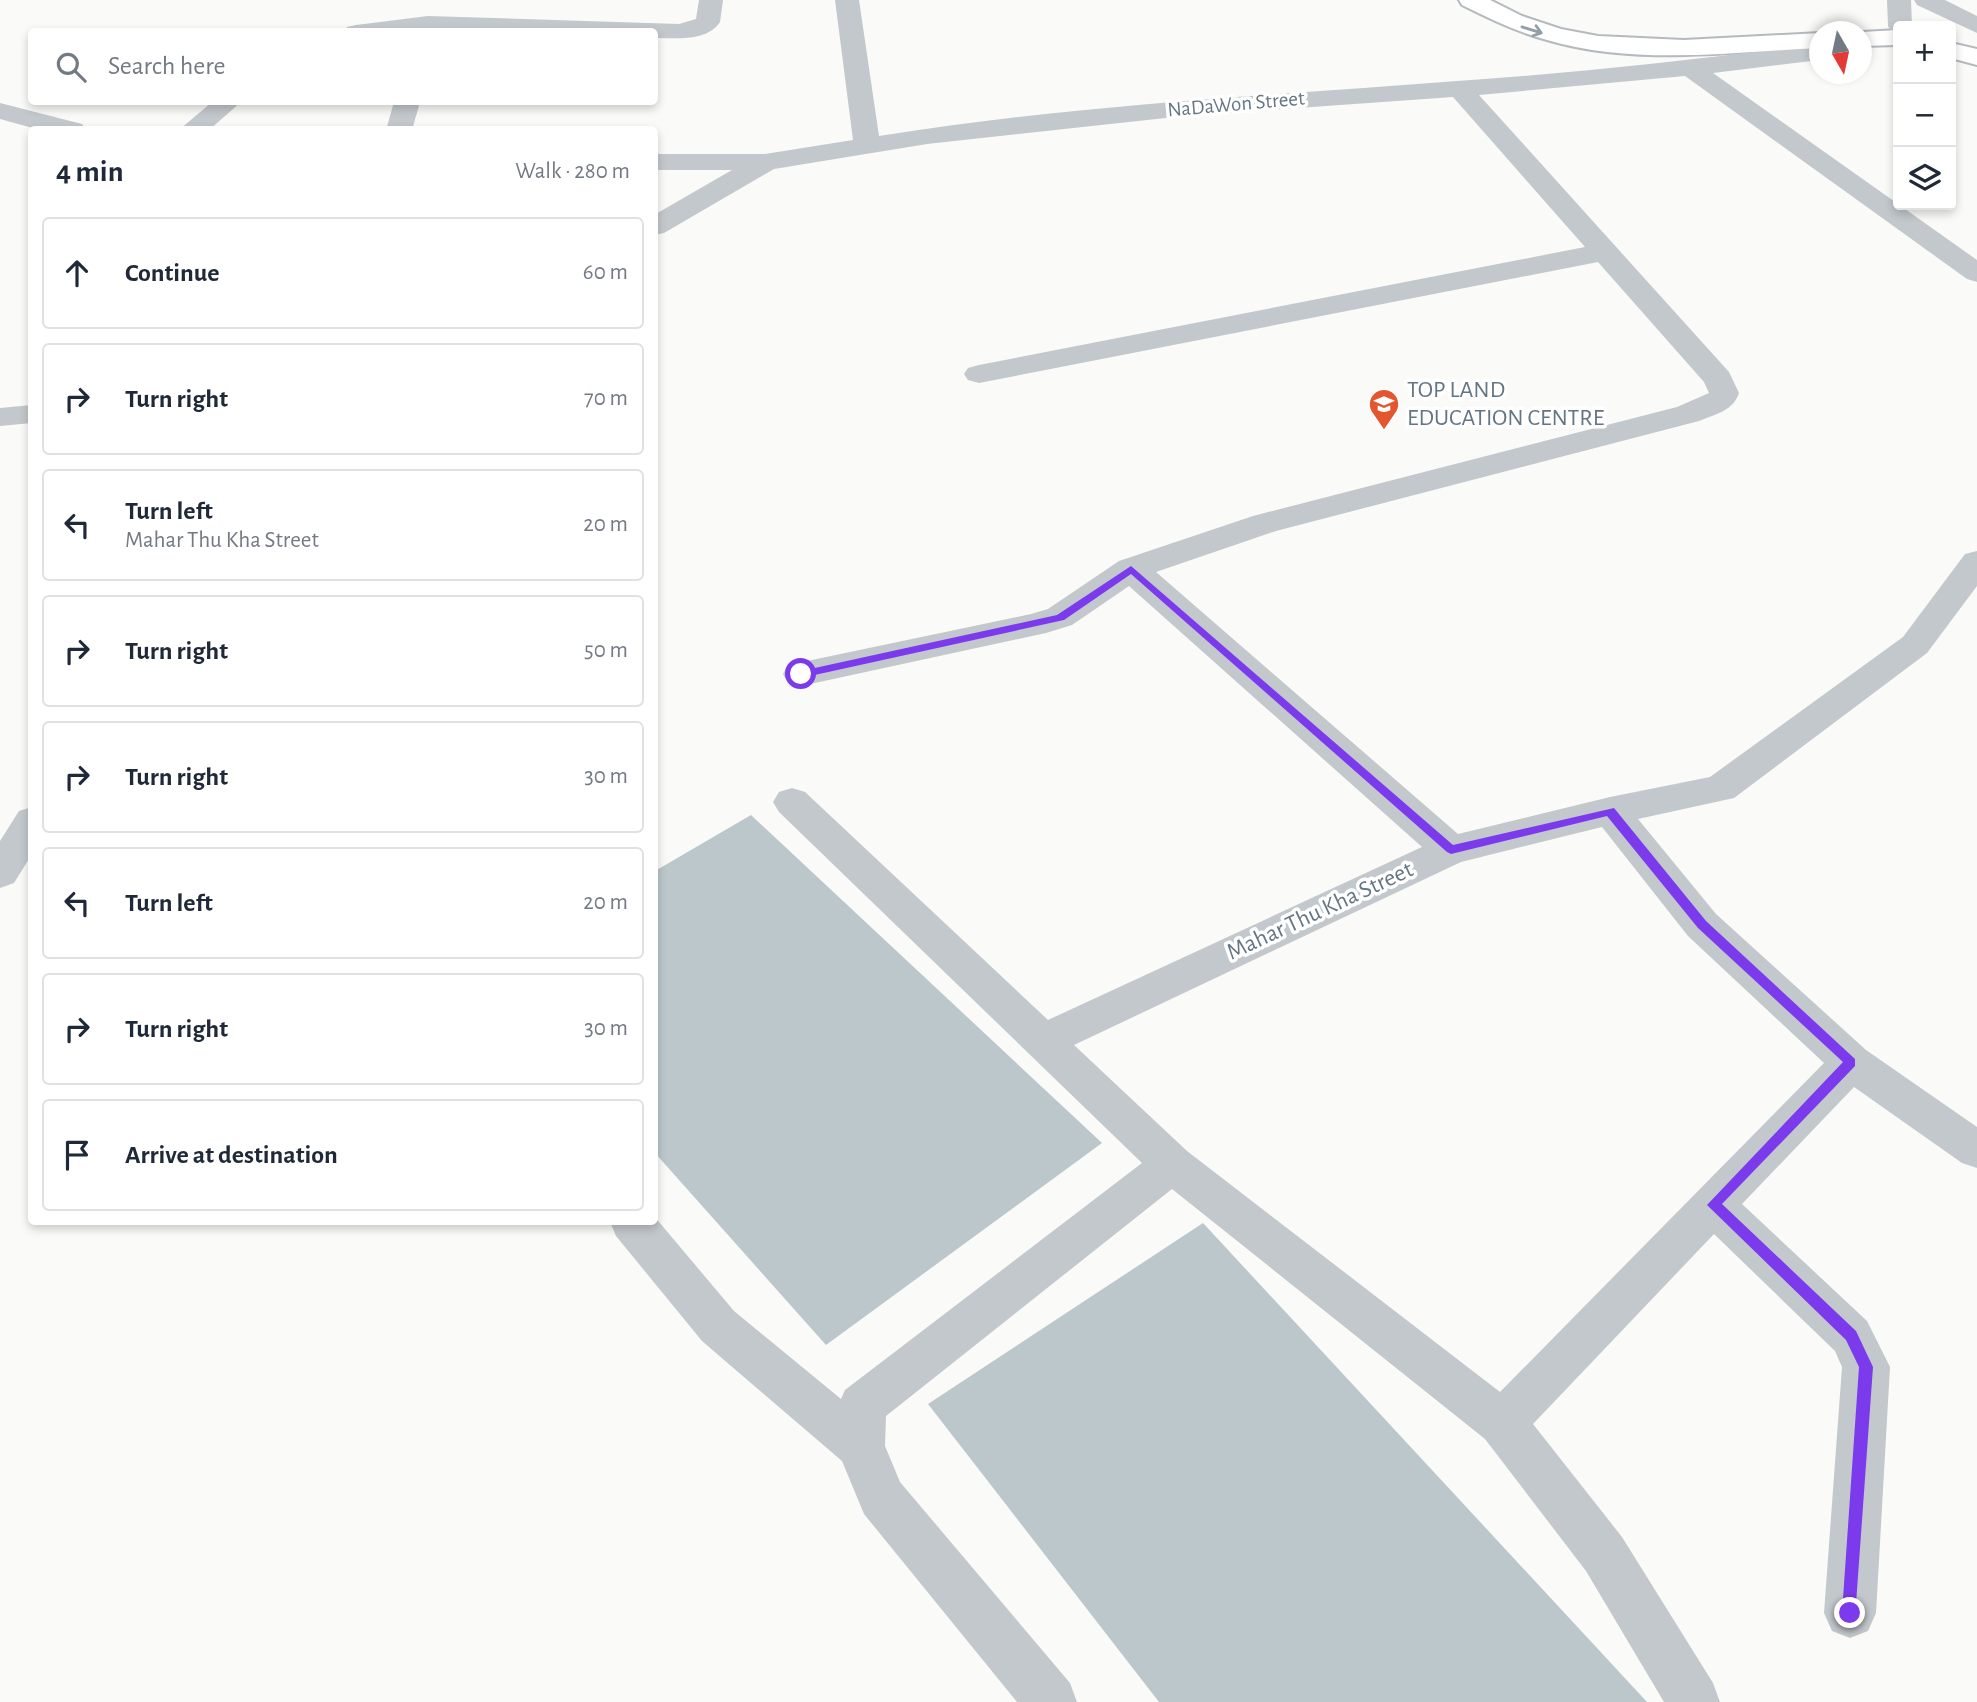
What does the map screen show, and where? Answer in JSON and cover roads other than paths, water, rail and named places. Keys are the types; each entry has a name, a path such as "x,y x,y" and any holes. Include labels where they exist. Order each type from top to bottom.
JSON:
{"main road":[{"path":"1471,0 1530,29 1600,45 1670,48 1809,41"},
{"path":"1872,39 1893,38"},
{"path":"1956,51 1977,57"}],"street":[{"path":"658,30 699,28 708,22 711,0"},
{"path":"847,0 867,147"},
{"path":"1899,0 1900,21"},
{"path":"1926,0 1977,26"},
{"path":"376,28 429,18 621,28"},
{"path":"1872,44 1893,39"},
{"name":"NaDaWon Street","path":"658,162 765,162 926,136 1184,108 1460,89 1690,68 1809,53"},
{"path":"1690,68 1977,273"},
{"path":"801,674 1060,617 1131,569 1265,523 1688,414 1721,401 1724,393 1718,379 1460,89"},
{"path":"197,126 224,105"},
{"path":"400,126 406,105"},
{"path":"0,111 58,126"},
{"path":"658,225 765,162"},
{"path":"979,374 1605,252"},
{"path":"0,417 28,414"},
{"name":"Mahar Thu Kha Street","path":"1045,1041 1451,849 1721,788 1914,645 1977,562"},
{"path":"1131,569 1451,849"},
{"path":"792,802 1172,1164 1502,1423 1604,1554 1694,1702"},
{"path":"1610,811 1702,925 1851,1062 1977,1150"},
{"path":"0,873 28,828"},
{"path":"1502,1423 1851,1062"},
{"path":"1052,1702 881,1497 861,1446 862,1406 1172,1164"},
{"path":"1713,1205 1851,1336 1866,1367 1850,1613"},
{"path":"635,1225 719,1326 861,1446"}],"place":[{"name":"TOP LAND EDUCATION CENTRE","path":"1384,431"}]}
